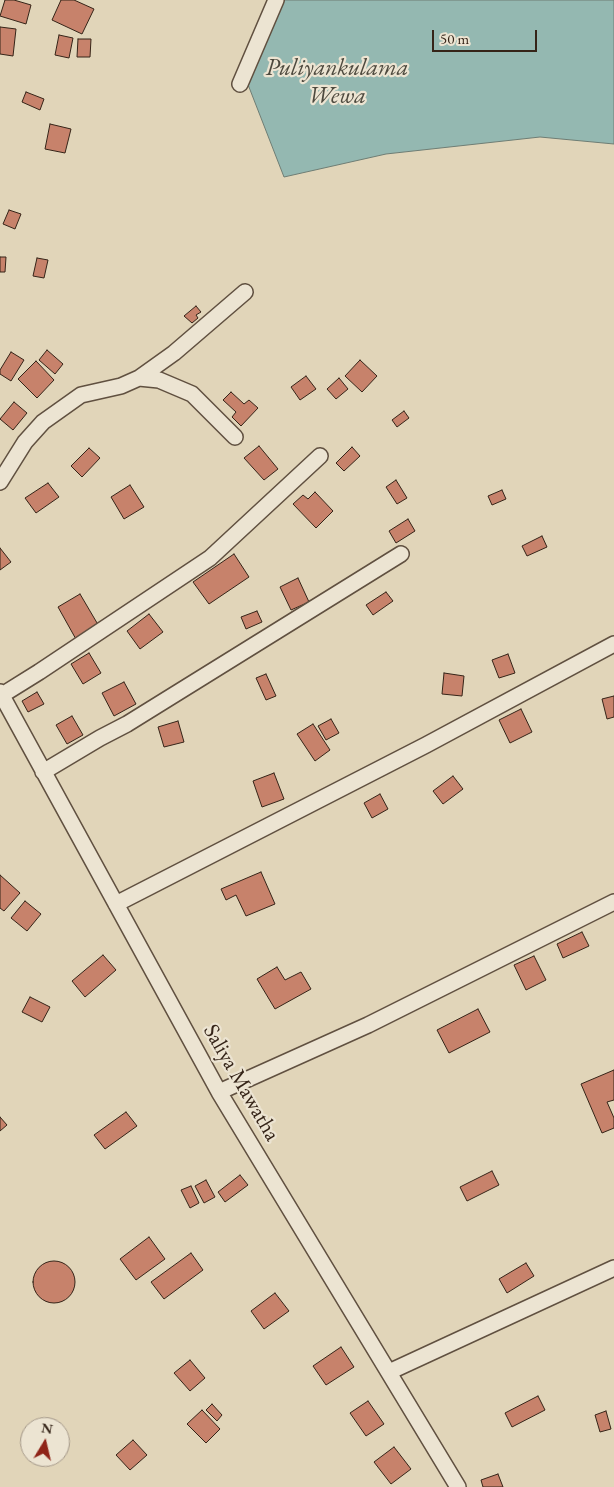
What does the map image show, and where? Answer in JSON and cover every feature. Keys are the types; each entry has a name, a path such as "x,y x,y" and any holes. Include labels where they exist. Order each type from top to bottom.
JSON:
{"street":[{"path":"240,84 276,0"},
{"path":"0,482 25,442 43,422 81,395 121,386 139,378 174,353 245,292"},
{"path":"139,378 159,380 192,394 236,437"},
{"path":"1,693 39,672 210,558 320,456"},
{"path":"43,772 127,724 402,554"},
{"path":"116,904 365,777 614,644"},
{"name":"Saliya Mawatha","path":"1,693 220,1092 458,1487"},
{"path":"220,1092 368,1025 614,902"},
{"path":"389,1372 614,1268"}],"water":[{"name":"Puliyankulama Wewa","path":"282,0 614,0 614,144 540,137 386,154 284,177 247,82"}],"building":[{"path":"5,0 14,0 31,5 26,24 0,16"},
{"path":"61,0 74,0 94,9 82,34 52,20"},
{"path":"0,27 16,29 13,56 0,54"},
{"path":"59,35 73,38 69,58 55,55"},
{"path":"78,39 91,39 90,57 77,57"},
{"path":"26,92 44,99 40,110 22,102"},
{"path":"50,124 71,129 65,153 45,149"},
{"path":"9,210 21,214 15,229 3,224"},
{"path":"0,257 6,257 5,272 0,272"},
{"path":"37,258 48,260 44,278 33,276"},
{"path":"196,306 201,312 196,315 198,318 192,323 184,316"},
{"path":"47,350 63,364 55,374 39,360"},
{"path":"11,352 24,360 11,381 0,374 0,370"},
{"path":"360,360 377,376 362,392 345,376"},
{"path":"36,361 54,380 37,398 18,379"},
{"path":"306,376 316,389 300,400 291,387"},
{"path":"339,378 348,389 336,399 327,389"},
{"path":"231,392 244,404 249,400 258,408 241,426 232,417 236,412 223,400"},
{"path":"14,402 27,413 13,430 0,419"},
{"path":"404,411 409,418 397,427 392,420"},
{"path":"259,446 278,469 264,480 244,458"},
{"path":"352,447 360,456 344,471 336,463"},
{"path":"89,448 100,458 82,477 71,466"},
{"path":"396,480 407,498 397,504 386,487"},
{"path":"48,483 59,497 36,513 25,498"},
{"path":"130,485 144,507 124,519 111,497"},
{"path":"502,490 506,499 492,505 488,496"},
{"path":"315,492 333,511 316,528 293,504 303,495 308,499"},
{"path":"408,519 415,531 396,543 389,531"},
{"path":"542,536 547,547 527,556 522,546"},
{"path":"0,548 11,562 0,570"},
{"path":"234,554 249,577 209,604 193,582"},
{"path":"298,578 309,602 291,610 280,587"},
{"path":"386,592 393,601 373,615 366,605"},
{"path":"80,594 100,628 77,641 58,607"},
{"path":"257,611 262,622 246,629 241,617"},
{"path":"149,614 163,632 140,649 127,631"},
{"path":"89,653 101,673 83,684 71,664"},
{"path":"508,654 515,673 499,678 492,660"},
{"path":"444,673 464,676 462,696 442,694"},
{"path":"266,674 276,696 266,700 256,678"},
{"path":"124,682 136,704 114,716 102,693"},
{"path":"37,692 44,704 28,712 22,701"},
{"path":"614,696 614,717 607,719 602,699"},
{"path":"521,709 532,732 510,743 499,720"},
{"path":"72,716 83,735 67,744 56,725"},
{"path":"331,719 339,733 326,740 318,726"},
{"path":"178,721 184,742 164,747 158,727"},
{"path":"313,724 330,750 315,761 297,734"},
{"path":"274,773 284,799 262,807 253,781"},
{"path":"453,776 463,789 443,804 433,791"},
{"path":"380,794 388,809 372,818 364,803"},
{"path":"261,872 275,904 246,916 236,895 226,900 221,889"},
{"path":"0,875 20,893 4,911 0,908"},
{"path":"25,901 41,914 27,931 11,918"},
{"path":"582,932 589,946 563,958 557,944"},
{"path":"103,955 116,970 85,997 72,981"},
{"path":"534,956 546,980 526,990 514,965"},
{"path":"277,967 285,980 301,972 311,989 275,1009 257,979"},
{"path":"30,997 50,1007 42,1022 22,1012"},
{"path":"478,1009 490,1032 449,1053 437,1030"},
{"path":"614,1070 614,1100 607,1102 614,1118 614,1128 602,1133 581,1084"},
{"path":"126,1112 137,1126 105,1149 94,1135"},
{"path":"0,1117 7,1125 0,1131"},
{"path":"492,1171 499,1185 467,1201 460,1187"},
{"path":"240,1175 248,1185 225,1202 218,1192"},
{"path":"206,1180 215,1197 204,1203 195,1186"},
{"path":"191,1186 199,1203 190,1208 181,1190"},
{"path":"149,1237 165,1259 136,1280 120,1259"},
{"path":"191,1253 203,1270 164,1299 151,1282"},
{"path":"58,1261 66,1264 72,1270 75,1282 72,1294 66,1300 50,1303 42,1300 36,1294 33,1278 36,1270 42,1264"},
{"path":"526,1263 534,1276 507,1293 499,1279"},
{"path":"275,1293 289,1311 264,1329 251,1311"},
{"path":"341,1347 354,1367 326,1385 313,1366"},
{"path":"190,1360 205,1378 190,1391 174,1373"},
{"path":"538,1396 545,1410 512,1427 505,1413"},
{"path":"368,1401 384,1424 366,1436 350,1413"},
{"path":"212,1404 222,1415 217,1421 206,1410"},
{"path":"202,1410 220,1429 206,1443 187,1424"},
{"path":"606,1411 611,1429 600,1432 595,1415"},
{"path":"133,1440 147,1455 130,1470 116,1455"},
{"path":"394,1447 411,1469 391,1484 374,1462"},
{"path":"498,1474 503,1487 483,1487 481,1480"}]}
